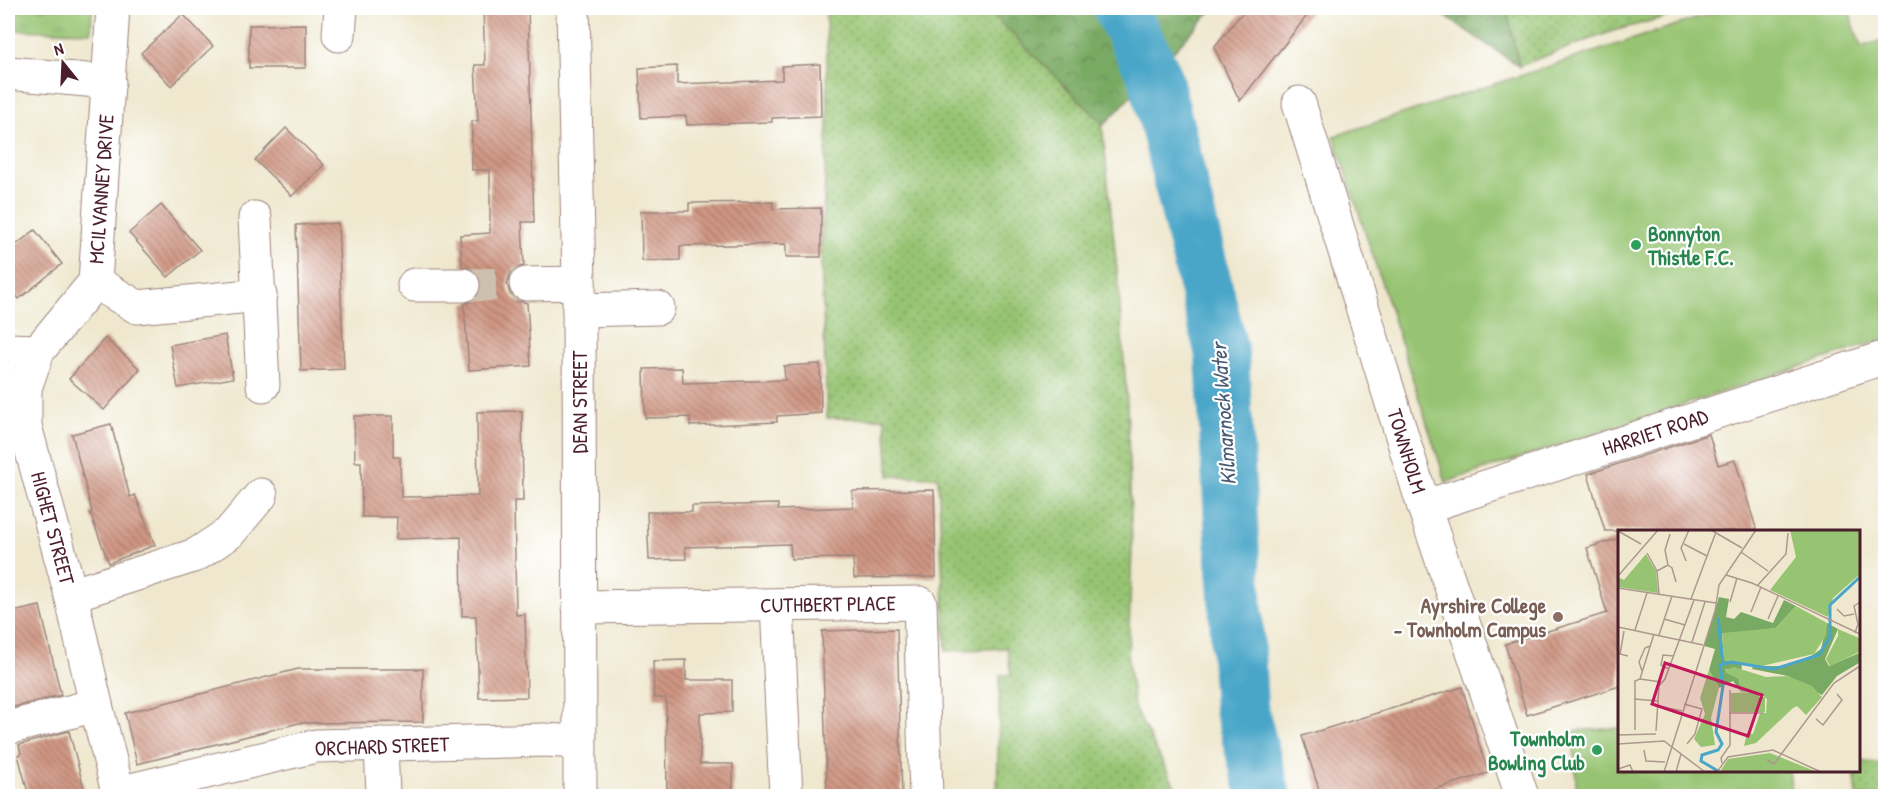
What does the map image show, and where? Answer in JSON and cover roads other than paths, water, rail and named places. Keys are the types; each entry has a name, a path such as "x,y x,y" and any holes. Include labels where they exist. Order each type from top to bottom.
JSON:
{"street":[{"name":"MCILVANNEY DRIVE","path":"23,350 95,282 113,8"},
{"name":"DEAN STREET","path":"573,8 579,296 580,796"},
{"path":"8,73 108,82"},
{"name":"TOWNHOLM","path":"1299,104 1424,507 1522,796"},
{"path":"255,218 263,385"},
{"path":"95,282 137,307 260,295"},
{"path":"526,284 579,296 658,308"},
{"path":"414,285 463,285"},
{"name":"HIGHET STREET","path":"23,350 25,426 71,595 119,795"},
{"name":"HARRIET ROAD","path":"1424,507 1886,357"},
{"path":"71,595 196,555 229,533 261,495"},
{"name":"CUTHBERT PLACE","path":"579,607 920,603 926,796"},
{"path":"777,604 786,796"},
{"path":"8,728 96,705"},
{"name":"ORCHARD STREET","path":"119,795 316,746 544,740 579,742"},
{"path":"381,744 383,796"}],"waterway":[{"name":"Kilmarnock Water","path":"1120,8 1155,76 1222,354 1241,708 1264,796"}],"tunnel":[{"path":"463,285 526,284"}],"place":[{"name":"Bonnyton Thistle F.C.","path":"1636,245"},
{"name":"Ayrshire College - Townholm Campus","path":"1558,617"},
{"name":"Townholm Bowling Club","path":"1597,750"}]}
